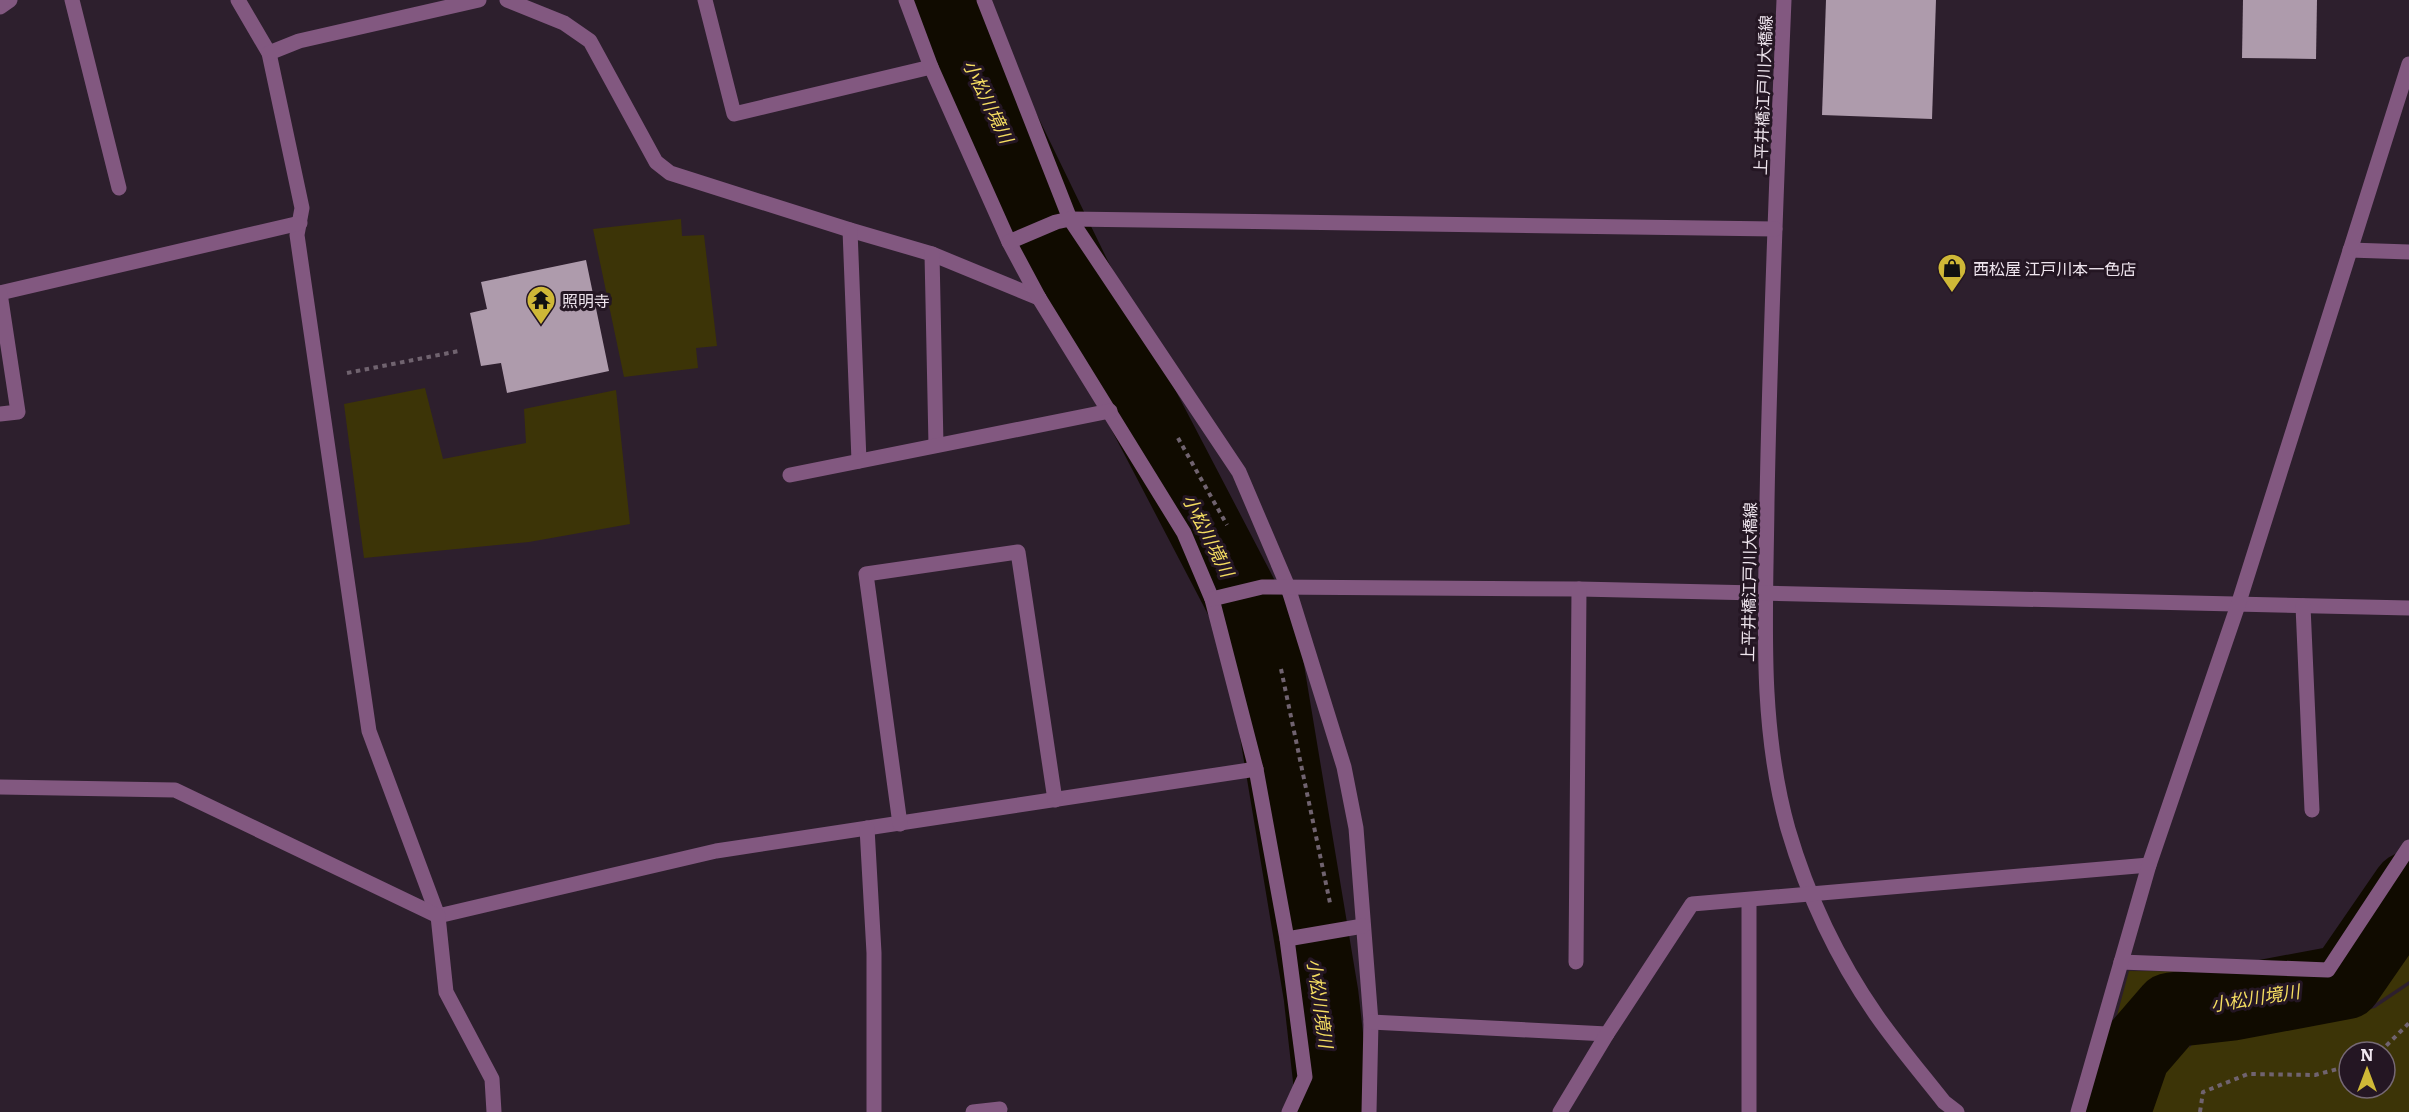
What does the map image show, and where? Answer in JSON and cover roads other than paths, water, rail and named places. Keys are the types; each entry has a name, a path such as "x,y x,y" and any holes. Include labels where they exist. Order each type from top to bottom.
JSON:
{"street":[{"path":"0,7 10,0"},
{"path":"72,0 119,188"},
{"path":"238,0 269,53 302,208 297,234 320,378 369,730 438,916 446,992 492,1079 494,1112"},
{"path":"269,53 299,41 478,0"},
{"path":"507,0 564,23 590,41 656,162 670,173 932,254 1039,298"},
{"path":"705,0 734,114 931,67"},
{"path":"906,0 931,67 1016,239 1039,298 1184,533 1212,599 1256,769 1287,939 1305,1077 1289,1112"},
{"path":"984,0 1063,220 1239,472 1288,587 1344,767 1356,828 1371,1022 1369,1112"},
{"name":"上平井橋江戸川大橋線","path":"1784,0 1775,229 1765,669 1776,780 1789,831 1812,894 1843,960 1877,1016 1944,1102 1957,1112"},
{"path":"2078,1112 2150,865 2238,605 2409,64"},
{"path":"1016,239 1063,220 1775,229"},
{"path":"0,414 18,412 0,293 300,223"},
{"path":"850,230 859,461"},
{"path":"2350,250 2409,252"},
{"path":"932,254 936,445"},
{"path":"790,475 1110,411"},
{"path":"900,824 866,574 1018,552 1055,800"},
{"path":"1212,599 1262,587 1579,589 2409,608"},
{"path":"1576,962 1579,589"},
{"path":"2303,606 2312,810"},
{"path":"0,787 175,789 438,916 716,851 1256,769"},
{"path":"867,828 874,953 874,1112"},
{"path":"2121,962 2328,970 2409,847"},
{"path":"1560,1112 1607,1034 1692,904 2150,865"},
{"path":"1749,900 1749,1112"},
{"path":"1287,939 1363,926"},
{"path":"1371,1022 1607,1034"},
{"path":"973,1112 1000,1109"}],"waterway":[{"name":"小松川境川","path":"947,0 962,46 1073,275 1261,635 1321,995 1332,1093 1328,1112"},
{"name":"小松川境川","path":"2113,1112 2133,1054 2171,1010 2233,1003 2345,982 2409,889"}],"place":[{"name":"西松屋 江戸川本一色店","path":"1952,294"},
{"name":"照明寺","path":"541,326"}]}
